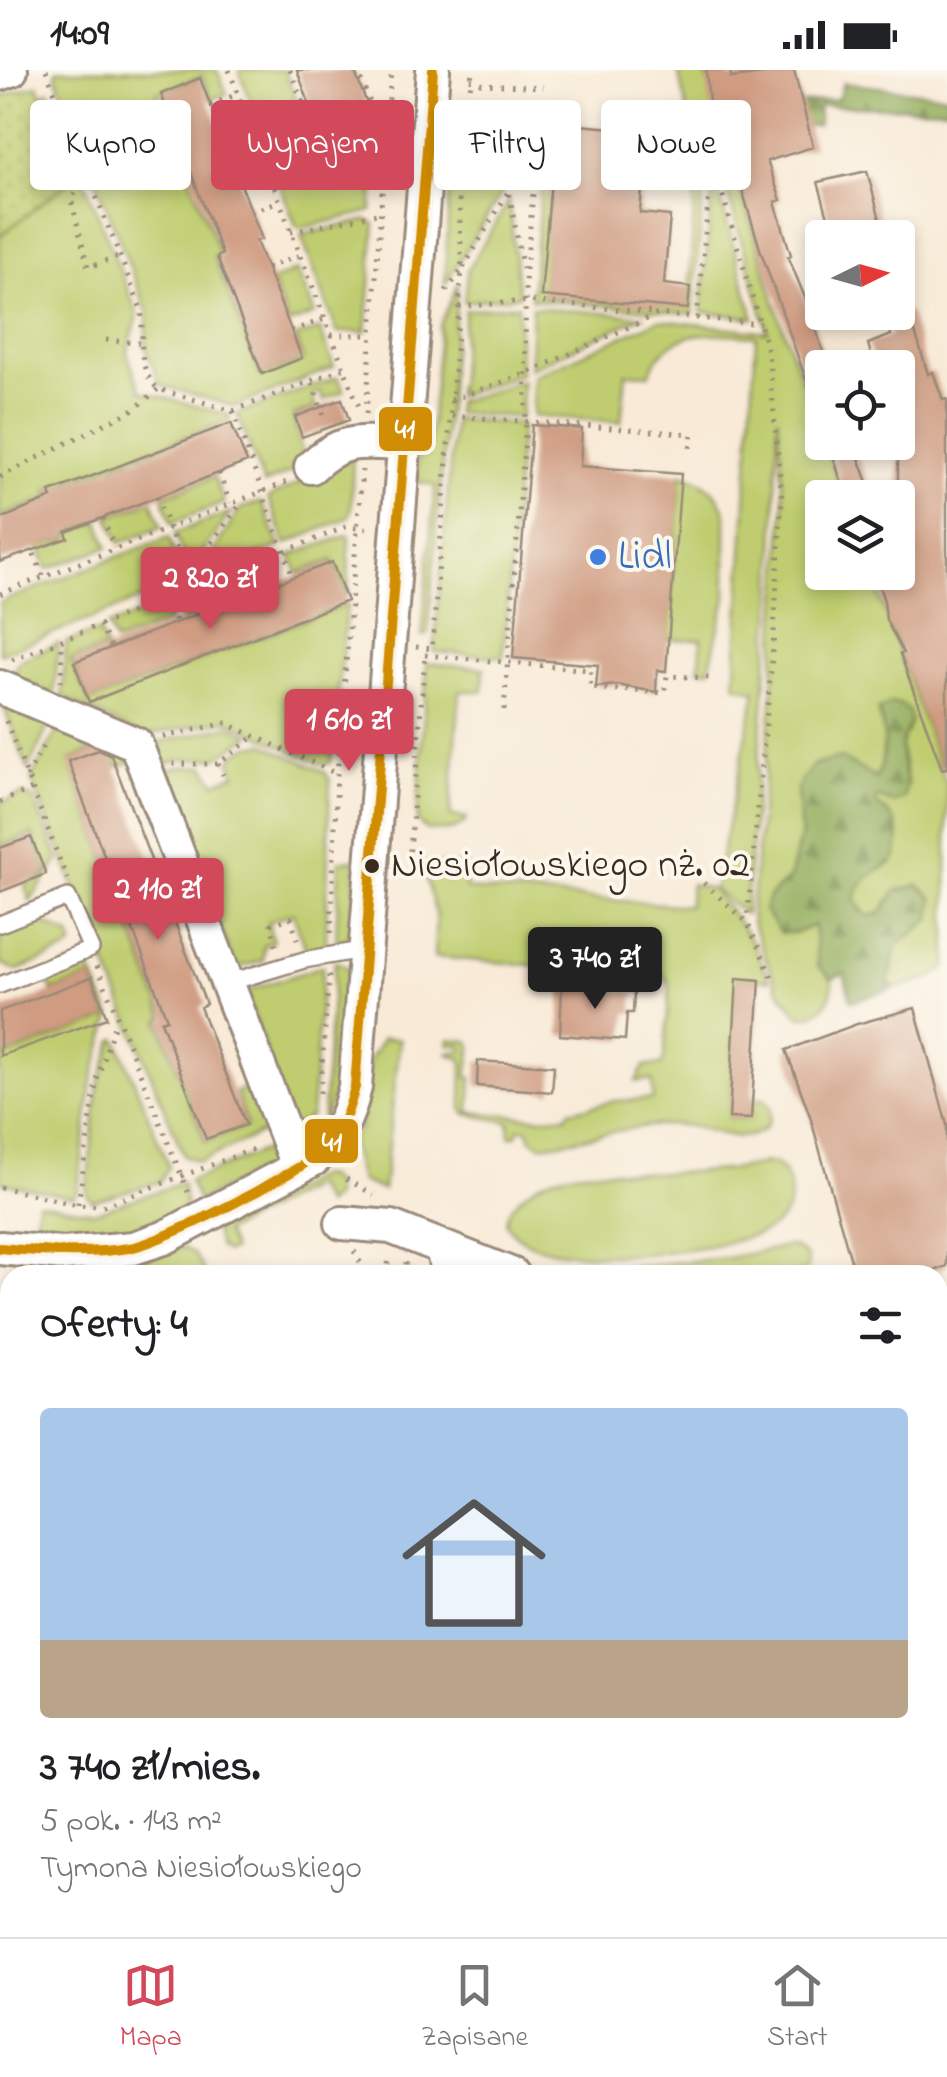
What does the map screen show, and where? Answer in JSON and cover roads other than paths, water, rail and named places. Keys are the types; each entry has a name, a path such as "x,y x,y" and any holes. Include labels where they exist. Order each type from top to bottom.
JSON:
{"street":[{"path":"0,74 12,70"},
{"path":"0,1248 97,1253 164,1238 298,1168 332,1144 350,1110 367,950 433,70"},
{"path":"337,453 405,444"},
{"path":"0,687 142,759 298,1168"},
{"path":"342,1223 391,1227 436,1260 462,1265"}],"lane":[{"path":"0,924 68,897 91,949 0,985"},
{"path":"228,983 304,960 367,950"}],"place":[{"name":"Lidl","path":"598,557"},
{"name":"Niesiołowskiego nż. 02","path":"372,866"}]}
